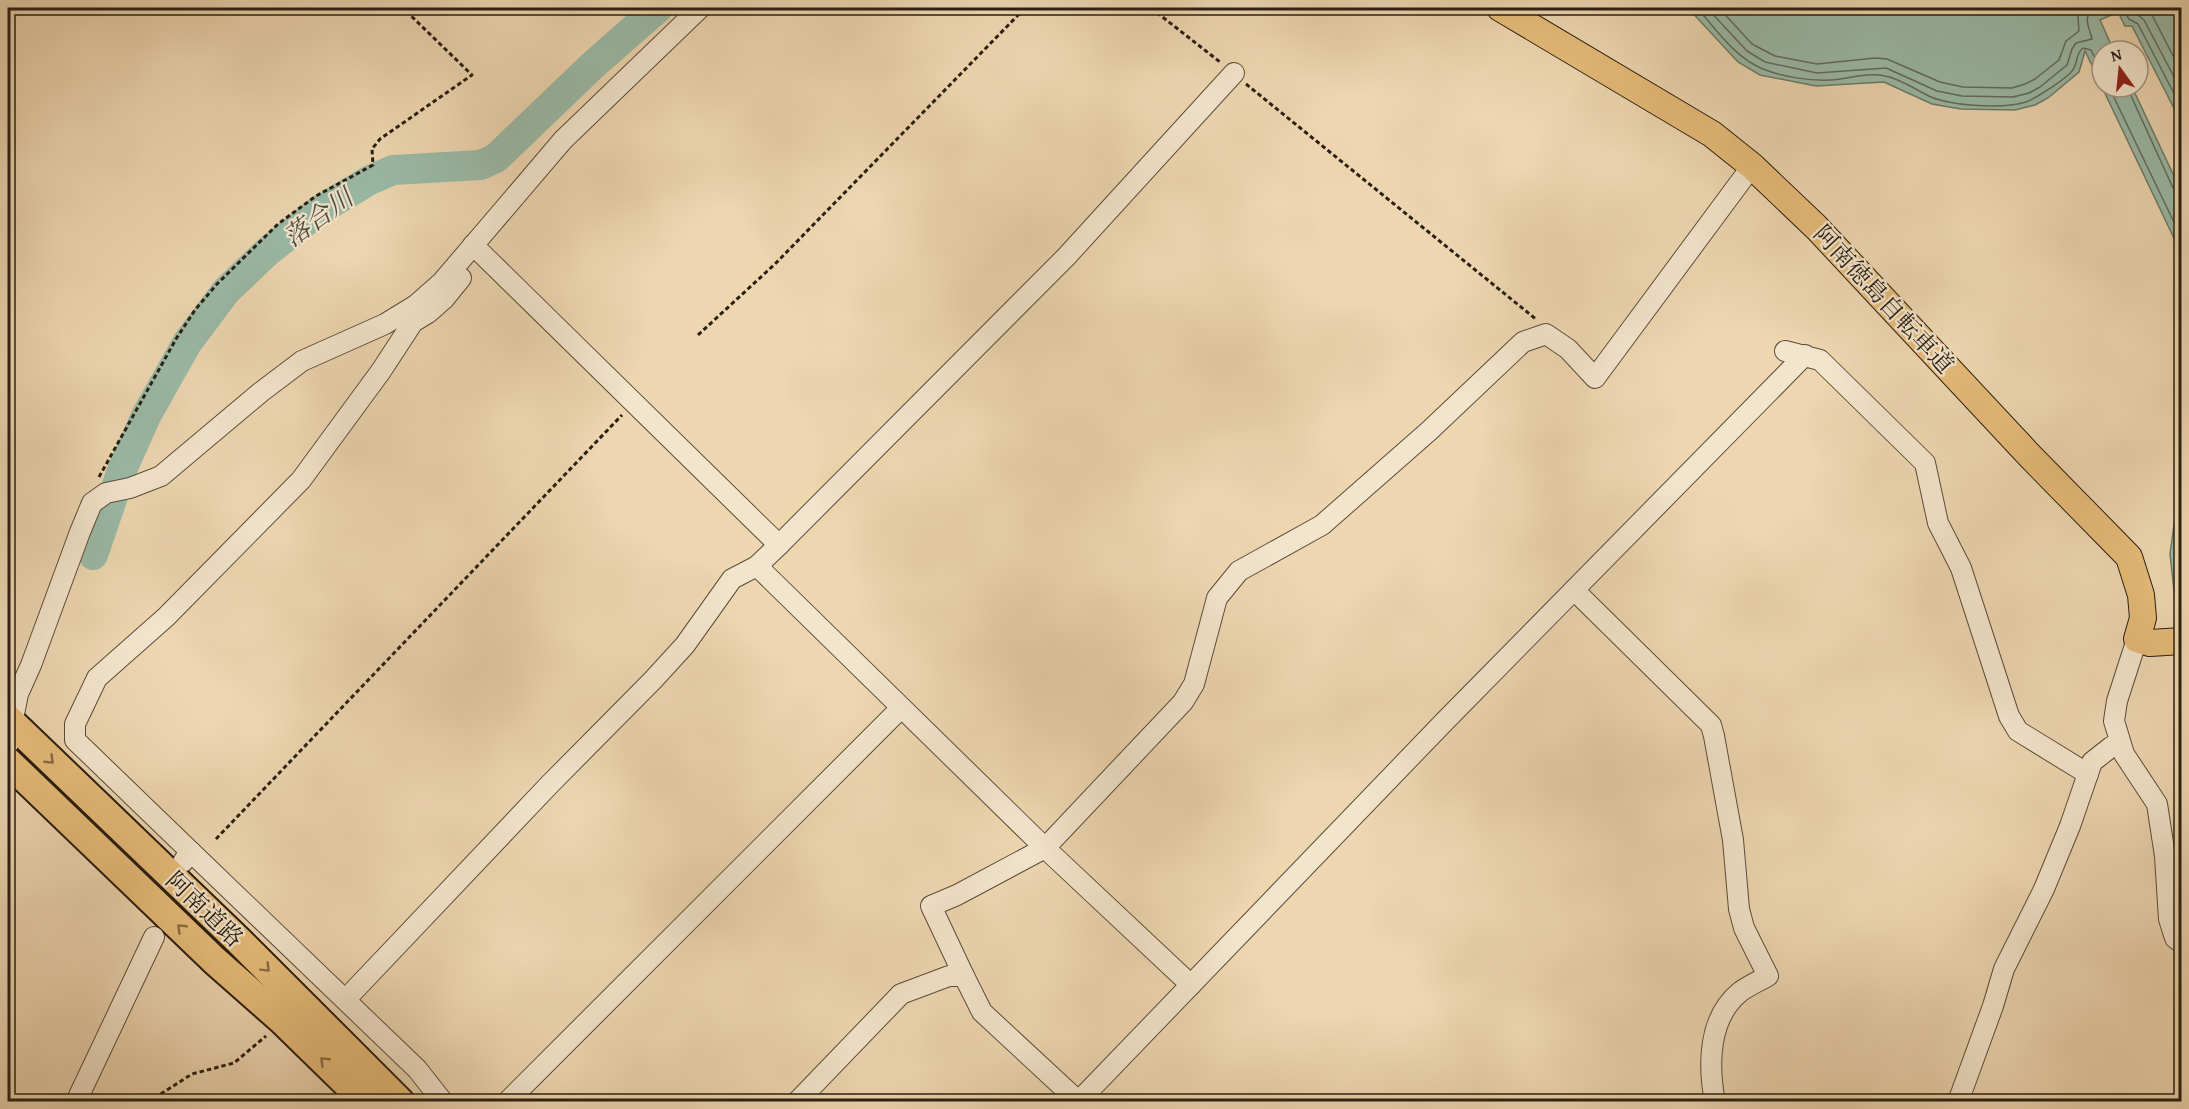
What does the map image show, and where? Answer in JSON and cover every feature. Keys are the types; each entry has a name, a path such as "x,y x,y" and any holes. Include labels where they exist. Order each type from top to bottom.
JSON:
{"highway":[{"name":"阿南道路","path":"9,728 239,941 400,1101"},
{"name":"阿南道路","path":"8,762 215,961 282,1020 366,1101"}],"main road":[{"name":"阿南徳島自転車道","path":"1500,8 1712,134 1752,166 1817,228 2029,455 2129,557 2141,595 2143,618 2137,639"},
{"path":"2137,639 2150,643 2181,641"}],"street":[{"path":"443,1101 417,1069 346,999 187,856 75,740 75,724 97,678 166,617 301,480 381,371 408,328 444,299 478,249 563,140 700,8"},
{"path":"346,999 677,654 732,579 757,566 779,545 1066,257 1234,73"},
{"path":"1752,166 1595,378 1568,349 1546,334 1523,342 1429,431 1322,525 1239,572 1218,598 1194,684 1183,702 1045,848 957,895 931,906 982,1012 1078,1101 1805,355"},
{"path":"9,728 18,694 92,503 104,495 162,476 261,392 302,361 385,324 416,305 478,249"},
{"path":"478,249 779,545"},
{"path":"1785,351 1820,360 1924,463 1938,523 1961,568 2009,716 2018,731 2088,774"},
{"path":"757,566 1045,848 1191,986"},
{"path":"1574,590 1711,725 1733,840 1739,909 1744,928 1768,976 1740,992 1725,1009 1713,1039 1710,1072 1715,1101"},
{"path":"1958,1101 2004,969 2044,889 2070,826 2091,762 2109,748 2117,701 2137,639"},
{"path":"507,1101 901,708"},
{"path":"2109,748 2124,754 2157,804 2165,856 2169,919 2175,938 2181,943"},
{"path":"76,1101 154,937"},
{"path":"797,1101 902,994 949,976 964,976"}],"path":[{"path":"104,495 97,484 100,472 176,339 195,310 217,284 278,224 316,196 373,165 372,149 380,139 472,75 403,8"},
{"path":"698,335 775,264 1025,8"},
{"path":"1151,8 1541,324 1546,334"},
{"path":"216,838 627,410"},
{"path":"148,1101 192,1074 234,1063 256,1046 282,1020"}],"water":[{"path":"1688,8 2181,8 2181,122 2150,61 2150,39 2139,39 2132,26 2125,26 2118,12 2100,20 2109,39 2090,39 2090,61 2085,51 2079,72 2048,98 2035,105 2015,110 1961,109 1932,104 1884,82 1816,86 1760,75 1738,62"},
{"path":"2108,99 2138,99 2181,191 2181,253"},
{"path":"2181,474 2182,617 2177,618 2170,554"}],"waterway":[{"name":"落合川","path":"93,555 122,470 146,416 187,343 226,291 267,252 320,210 370,180 393,170 481,165 496,158 593,65 658,8"}]}
